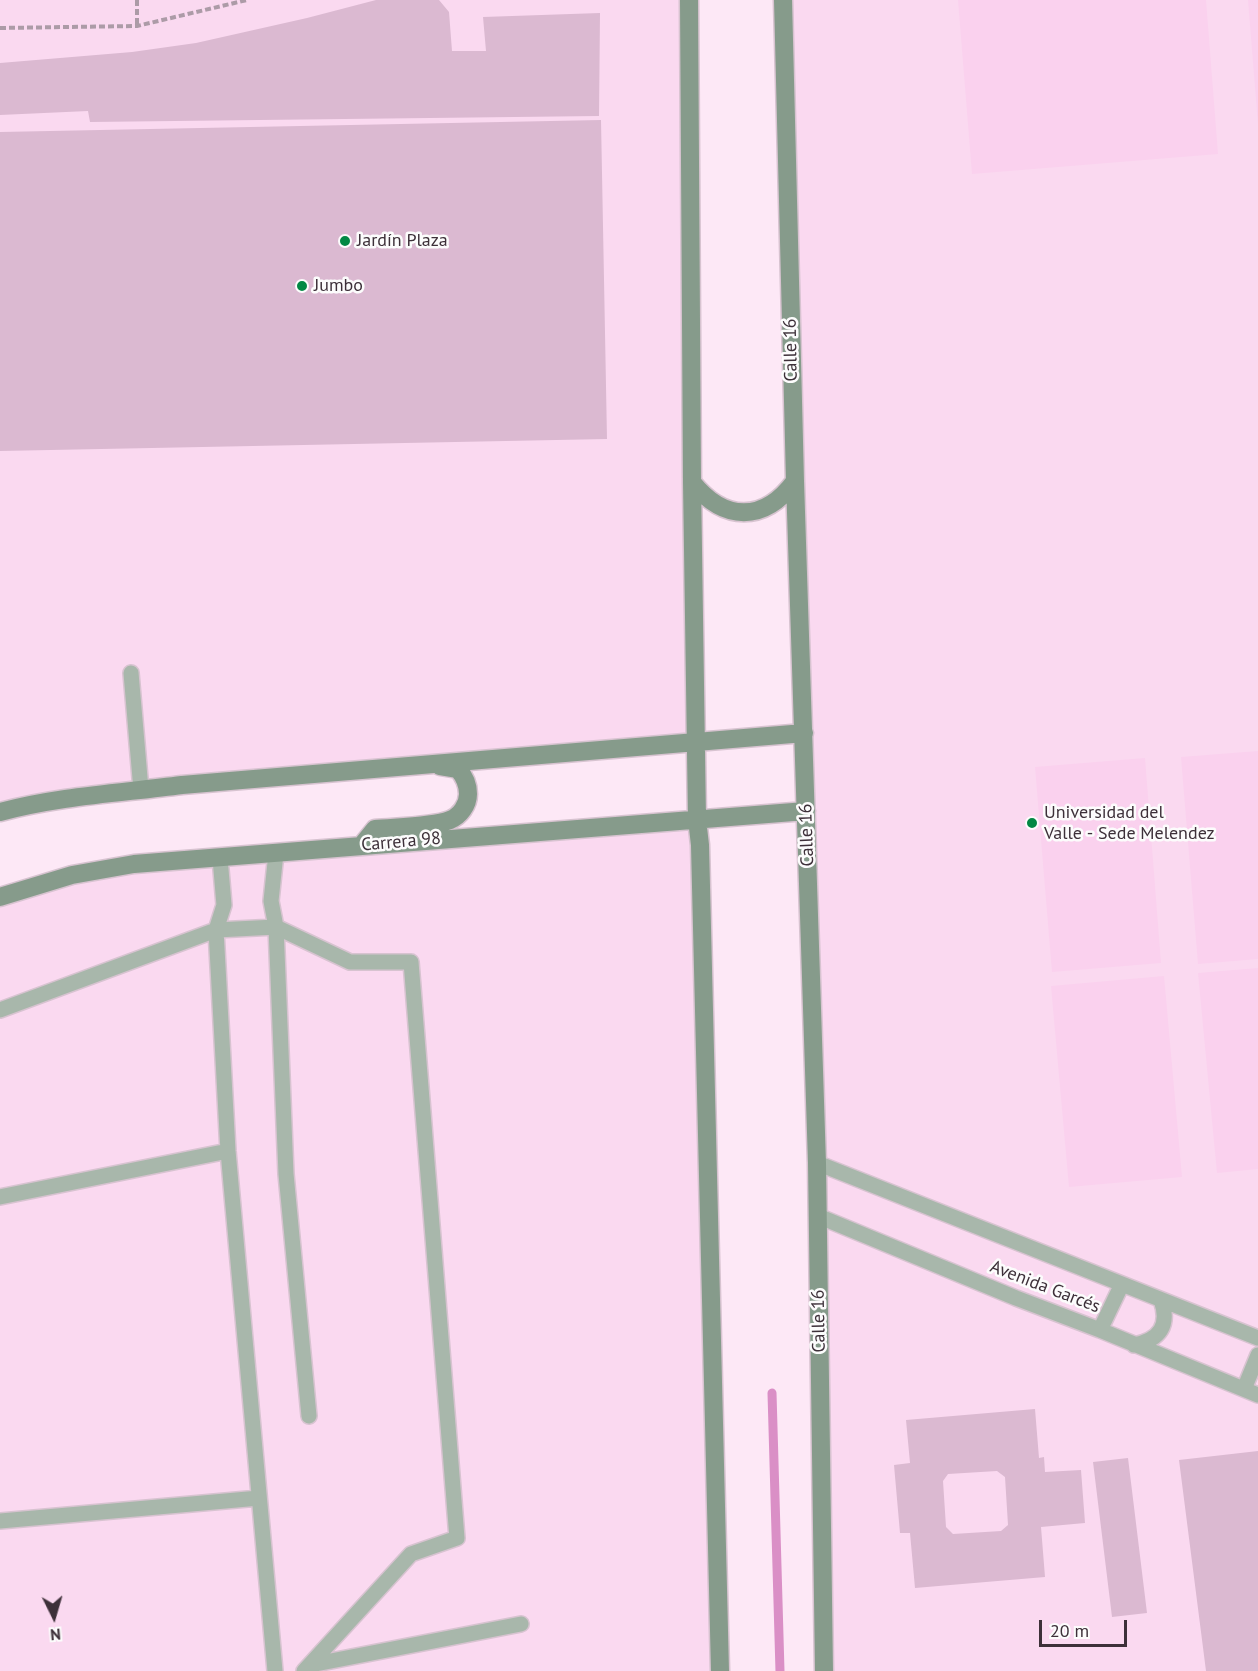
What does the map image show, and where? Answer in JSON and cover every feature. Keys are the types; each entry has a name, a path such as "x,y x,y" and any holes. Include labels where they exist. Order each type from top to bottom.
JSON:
{"street":[{"path":"689,0 697,819 700,845 720,1671"},
{"name":"Calle 16","path":"783,0 795,481 817,1163 824,1671"},
{"path":"692,482 704,496 719,507 737,512 771,505 784,495 795,481"},
{"path":"0,812 48,801 182,785 804,733"},
{"path":"362,845 375,829 440,822 452,819 462,812 468,797 464,776 458,769 432,764"},
{"name":"Carrera 98","path":"0,897 72,875 134,864 806,811"}],"lane":[{"path":"131,673 141,790"},
{"path":"276,853 271,901 276,927 286,1174 309,1416"},
{"path":"220,858 224,905 216,930 228,1151 274,1671"},
{"path":"0,1010 216,930 276,927 350,962 411,962 457,1538 411,1554 309,1669"},
{"path":"0,1197 228,1151"},
{"name":"Avenida Garcés","path":"817,1163 1258,1338"},
{"name":"Avenida Garcés","path":"818,1215 1016,1298 1251,1392"},
{"path":"1100,1330 1122,1284"},
{"path":"1134,1345 1147,1343 1158,1335 1164,1324 1165,1312 1161,1300"},
{"path":"1251,1392 1258,1355"},
{"path":"0,1521 259,1498"},
{"path":"309,1669 522,1624"}],"path":[{"path":"137,0 137,26"},
{"path":"0,28 137,26 247,0"}],"shaded area":[{"name":"Jardín Plaza","path":"0,0 689,0 697,741 0,812"},
{"name":"Universidad del Valle - Sede Melendez","path":"783,0 1258,0 1258,1671 824,1671"},
{"path":"958,0 1206,0 1218,154 972,174"},
{"path":"1248,0 1258,0 1258,124"},
{"path":"1258,751 1258,959 1198,964 1181,757"},
{"path":"1145,758 1161,963 1052,972 1035,767"},
{"path":"697,819 720,1671 0,1671 0,897 71,875"},
{"path":"1258,968 1258,1169 1217,1173 1198,973"},
{"path":"1164,976 1182,1177 1069,1187 1051,986"}],"building":[{"path":"376,0 439,0 449,12 452,51 486,51 483,17 600,13 599,116 90,122 88,111 0,115 0,63 132,52 196,43"},
{"name":"Jumbo","path":"601,120 607,439 0,451 0,132"},
{"path":"1035,1409 1039,1458 1044,1457 1045,1472 1081,1470 1085,1523 1041,1527 1045,1577 915,1588 910,1533 900,1533 894,1465 910,1463 906,1420","holes":["997,1471 1005,1477 1008,1525 1001,1531 953,1534 946,1527 943,1481 948,1474"]},
{"path":"1258,1451 1258,1671 1206,1671 1179,1460"},
{"path":"1128,1458 1147,1613 1112,1617 1093,1462"}],"waterway":[{"path":"772,1393 780,1671"}],"place":[{"name":"Jardín Plaza","path":"345,241"},
{"name":"Jumbo","path":"302,286"},
{"name":"Universidad del Valle - Sede Melendez","path":"1032,823"}]}
